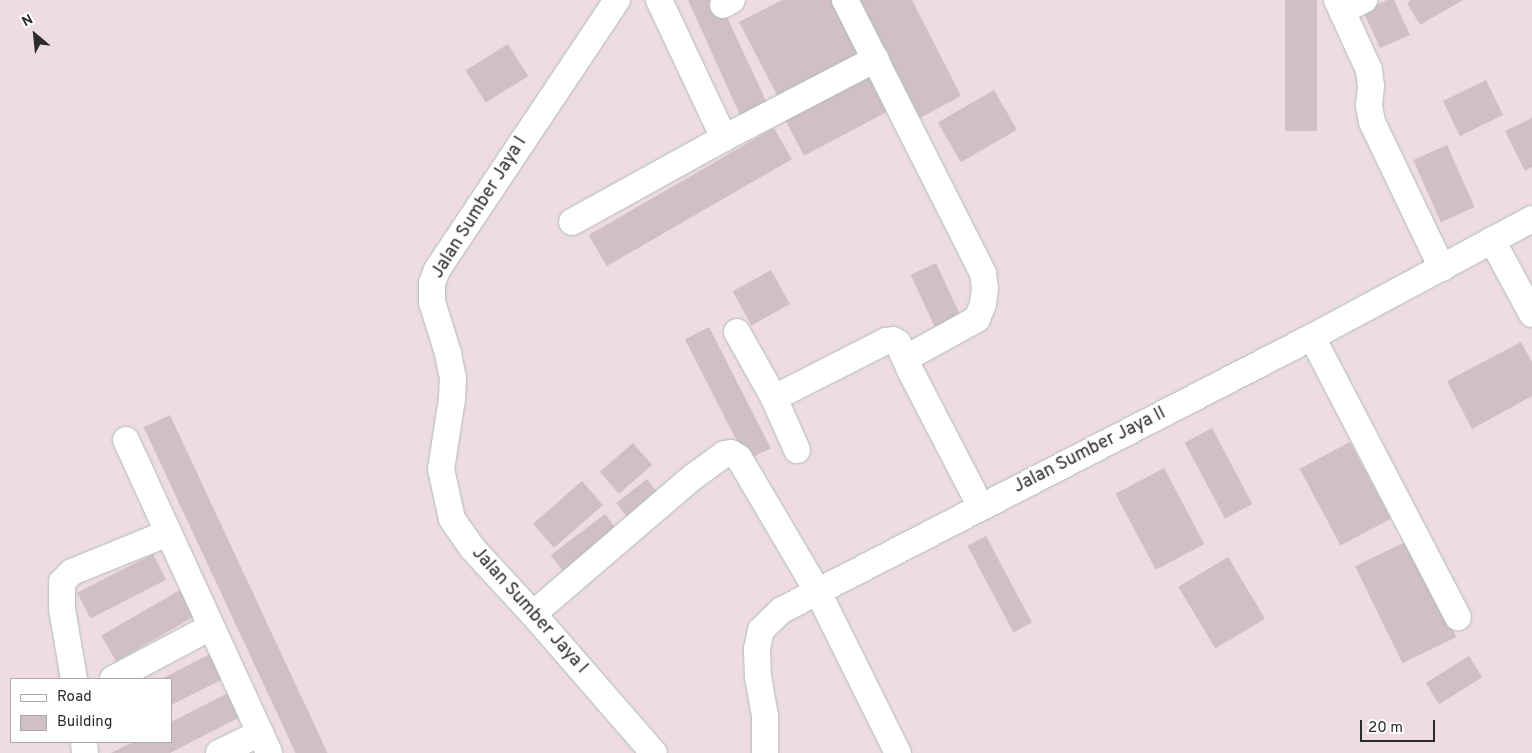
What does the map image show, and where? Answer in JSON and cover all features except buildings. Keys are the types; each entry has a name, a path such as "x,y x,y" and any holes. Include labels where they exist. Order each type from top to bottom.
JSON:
{"street":[{"name":"Jalan Sumber Jaya I","path":"617,0 437,270 432,283 432,302 448,353 453,378 452,399 441,468 452,519 472,548 533,614 654,753"},
{"path":"659,0 724,138"},
{"path":"845,0 975,251 984,273 985,290 983,304 977,319 906,358"},
{"path":"1348,4 1369,70 1371,86 1369,106 1372,122 1442,268"},
{"path":"572,222 724,138 876,59"},
{"name":"Jalan Sumber Jaya II","path":"764,753 765,716 758,678 757,649 761,630 782,610 1312,337 1532,219"},
{"path":"1492,240 1532,314"},
{"path":"737,332 774,398 797,450"},
{"path":"1312,337 1458,617"},
{"path":"774,398 886,340 893,340 898,343 906,358 981,507"},
{"path":"126,440 265,743 219,753"},
{"path":"533,614 693,477 725,454 731,453 739,458 818,592 898,753"},
{"path":"74,678 62,609 62,582 72,572 168,533"},
{"path":"115,678 212,627"}]}
